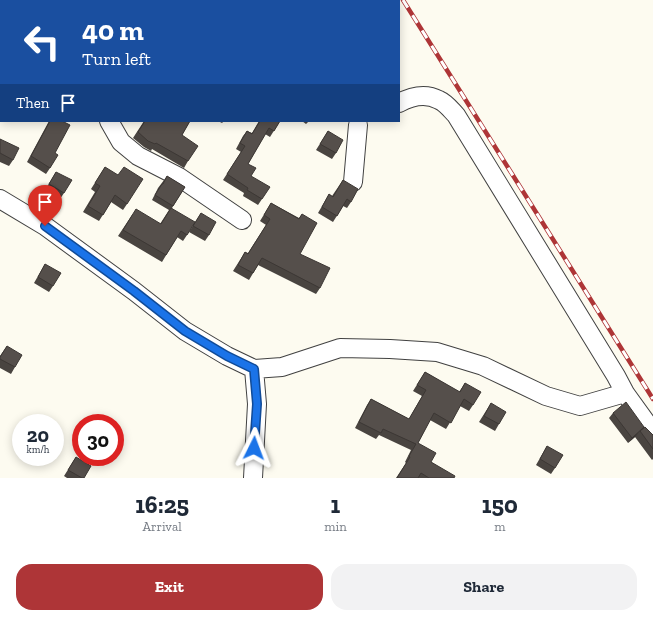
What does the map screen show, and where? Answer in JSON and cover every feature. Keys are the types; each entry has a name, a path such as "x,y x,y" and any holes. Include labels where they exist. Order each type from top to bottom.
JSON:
{"street":[{"path":"400,102 407,98 423,95 440,100 456,115 625,393 653,432"},
{"path":"110,122 121,142 138,156 179,177 242,220"},
{"path":"352,182 358,122"},
{"path":"0,199 45,226 134,291 185,331 227,356 254,369 282,367 340,348 437,352 484,366 546,396 580,406 625,393"},
{"path":"253,478 257,404 254,369"}],"building":[{"path":"49,122 64,122 70,125 55,153 58,155 50,168 31,156"},
{"path":"144,122 189,122 182,135 198,146 188,161 156,143 155,144 148,141 138,132"},
{"path":"259,122 279,122 274,131 269,128 248,164 256,168 251,176 270,187 262,199 247,190 248,188 227,174 245,146 240,143 247,131 252,134"},
{"path":"328,131 343,140 336,153 320,144"},
{"path":"0,139 19,148 13,160 0,153"},
{"path":"105,167 118,175 124,167 143,179 127,204 115,195 103,215 88,206 100,186 95,183"},
{"path":"56,172 72,180 64,193 49,184"},
{"path":"167,176 185,187 173,206 155,195"},
{"path":"343,180 358,189 351,202 347,199 337,216 322,207 329,194 333,197"},
{"path":"271,203 299,219 302,214 317,223 300,254 330,268 320,288 262,258 253,273 238,265 245,252 248,254 270,219 264,215"},
{"path":"171,208 195,222 187,235 181,231 166,255 123,230 136,209 161,224"},
{"path":"201,213 216,222 209,235 193,226"},
{"path":"45,264 61,273 53,286 38,277"},
{"path":"7,346 22,355 15,367 0,359"},
{"path":"425,372 460,392 465,383 481,392 473,405 464,399 451,423 434,413 418,443 436,453 431,462 455,476 454,478 429,478 421,473 418,478 397,478 416,444 383,429 381,433 359,422 371,399 409,419 426,390 417,385"},
{"path":"626,402 644,427 632,438 613,413"},
{"path":"491,403 506,412 499,424 484,416"},
{"path":"645,427 653,435 653,449 640,431"},
{"path":"547,446 563,455 555,468 540,459"},
{"path":"72,464 72,466 91,466 84,478 68,470"}],"railway":[{"path":"403,0 653,399"}],"route":[{"path":"45,226 134,291 185,331 227,356 254,369 257,404 254,448"}]}
